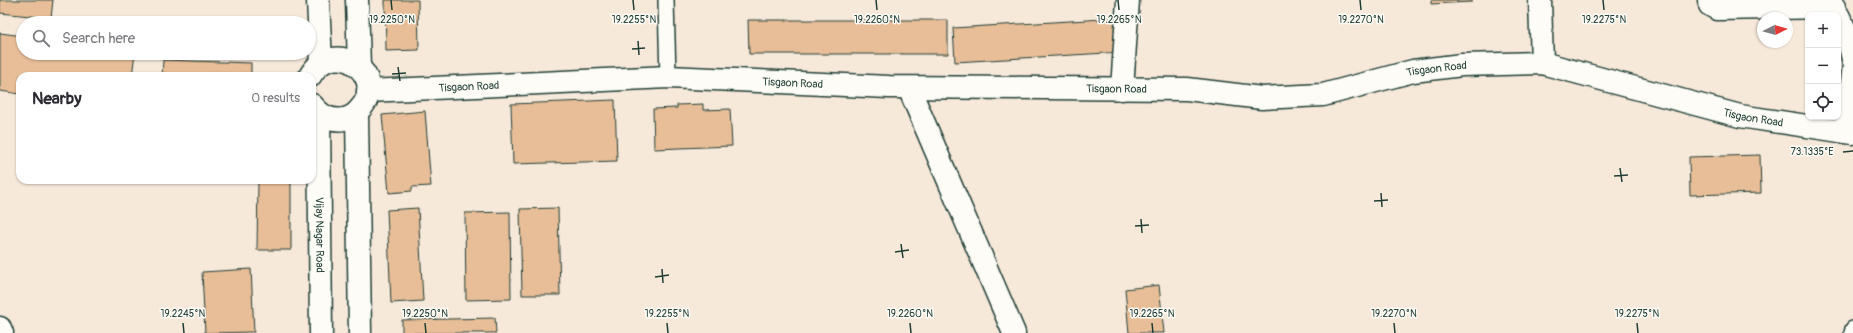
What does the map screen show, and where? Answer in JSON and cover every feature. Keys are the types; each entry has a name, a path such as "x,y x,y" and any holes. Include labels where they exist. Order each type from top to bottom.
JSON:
{"street":[{"path":"316,70 318,0"},
{"path":"357,0 359,67"},
{"path":"1122,89 1128,0"},
{"path":"1540,0 1542,63"},
{"path":"1709,0 1710,5 1717,9 1835,9 1847,34 1853,59"},
{"path":"316,70 331,59 341,58 351,61 359,67 365,75 368,91 364,105 356,113 347,118 337,120 328,118 316,110"},
{"name":"Tisgaon Road","path":"368,91 636,77 668,77 909,88 1187,89 1262,98 1323,95 1413,71 1462,65 1542,63 1740,116 1850,133"},
{"path":"1850,133 1853,73"},
{"path":"909,88 1014,333"},
{"path":"356,113 360,333"},
{"name":"Vijay Nagar Road","path":"316,146 321,333"},
{"path":"0,328 2,333"}],"lane":[{"path":"666,0 668,77"},
{"path":"1852,333 1853,329"}],"building":[{"path":"0,0 53,0 51,16 31,16 0,13"},
{"path":"385,0 418,0 419,50 386,51"},
{"path":"1431,0 1472,0 1472,2 1431,4"},
{"path":"1120,18 1123,52 955,62 953,28"},
{"path":"748,20 948,20 948,54 749,54"},
{"path":"0,33 16,35 16,60 134,60 133,72 16,72 16,93 0,91"},
{"path":"163,60 251,63 251,72 162,72"},
{"path":"615,100 617,161 513,164 511,104"},
{"path":"703,104 703,110 730,109 732,146 654,149 653,109 677,108 677,105"},
{"path":"425,111 431,186 412,187 412,191 389,193 382,115"},
{"path":"1760,155 1761,193 1690,195 1689,157"},
{"path":"258,184 291,184 291,250 257,250"},
{"path":"418,208 423,301 391,303 387,210"},
{"path":"558,208 560,295 522,295 520,209"},
{"path":"510,212 511,299 466,300 465,213"},
{"path":"251,269 254,332 205,333 202,272"},
{"path":"1159,285 1164,333 1129,333 1125,289"},
{"path":"495,318 496,333 402,333 402,320"}]}
